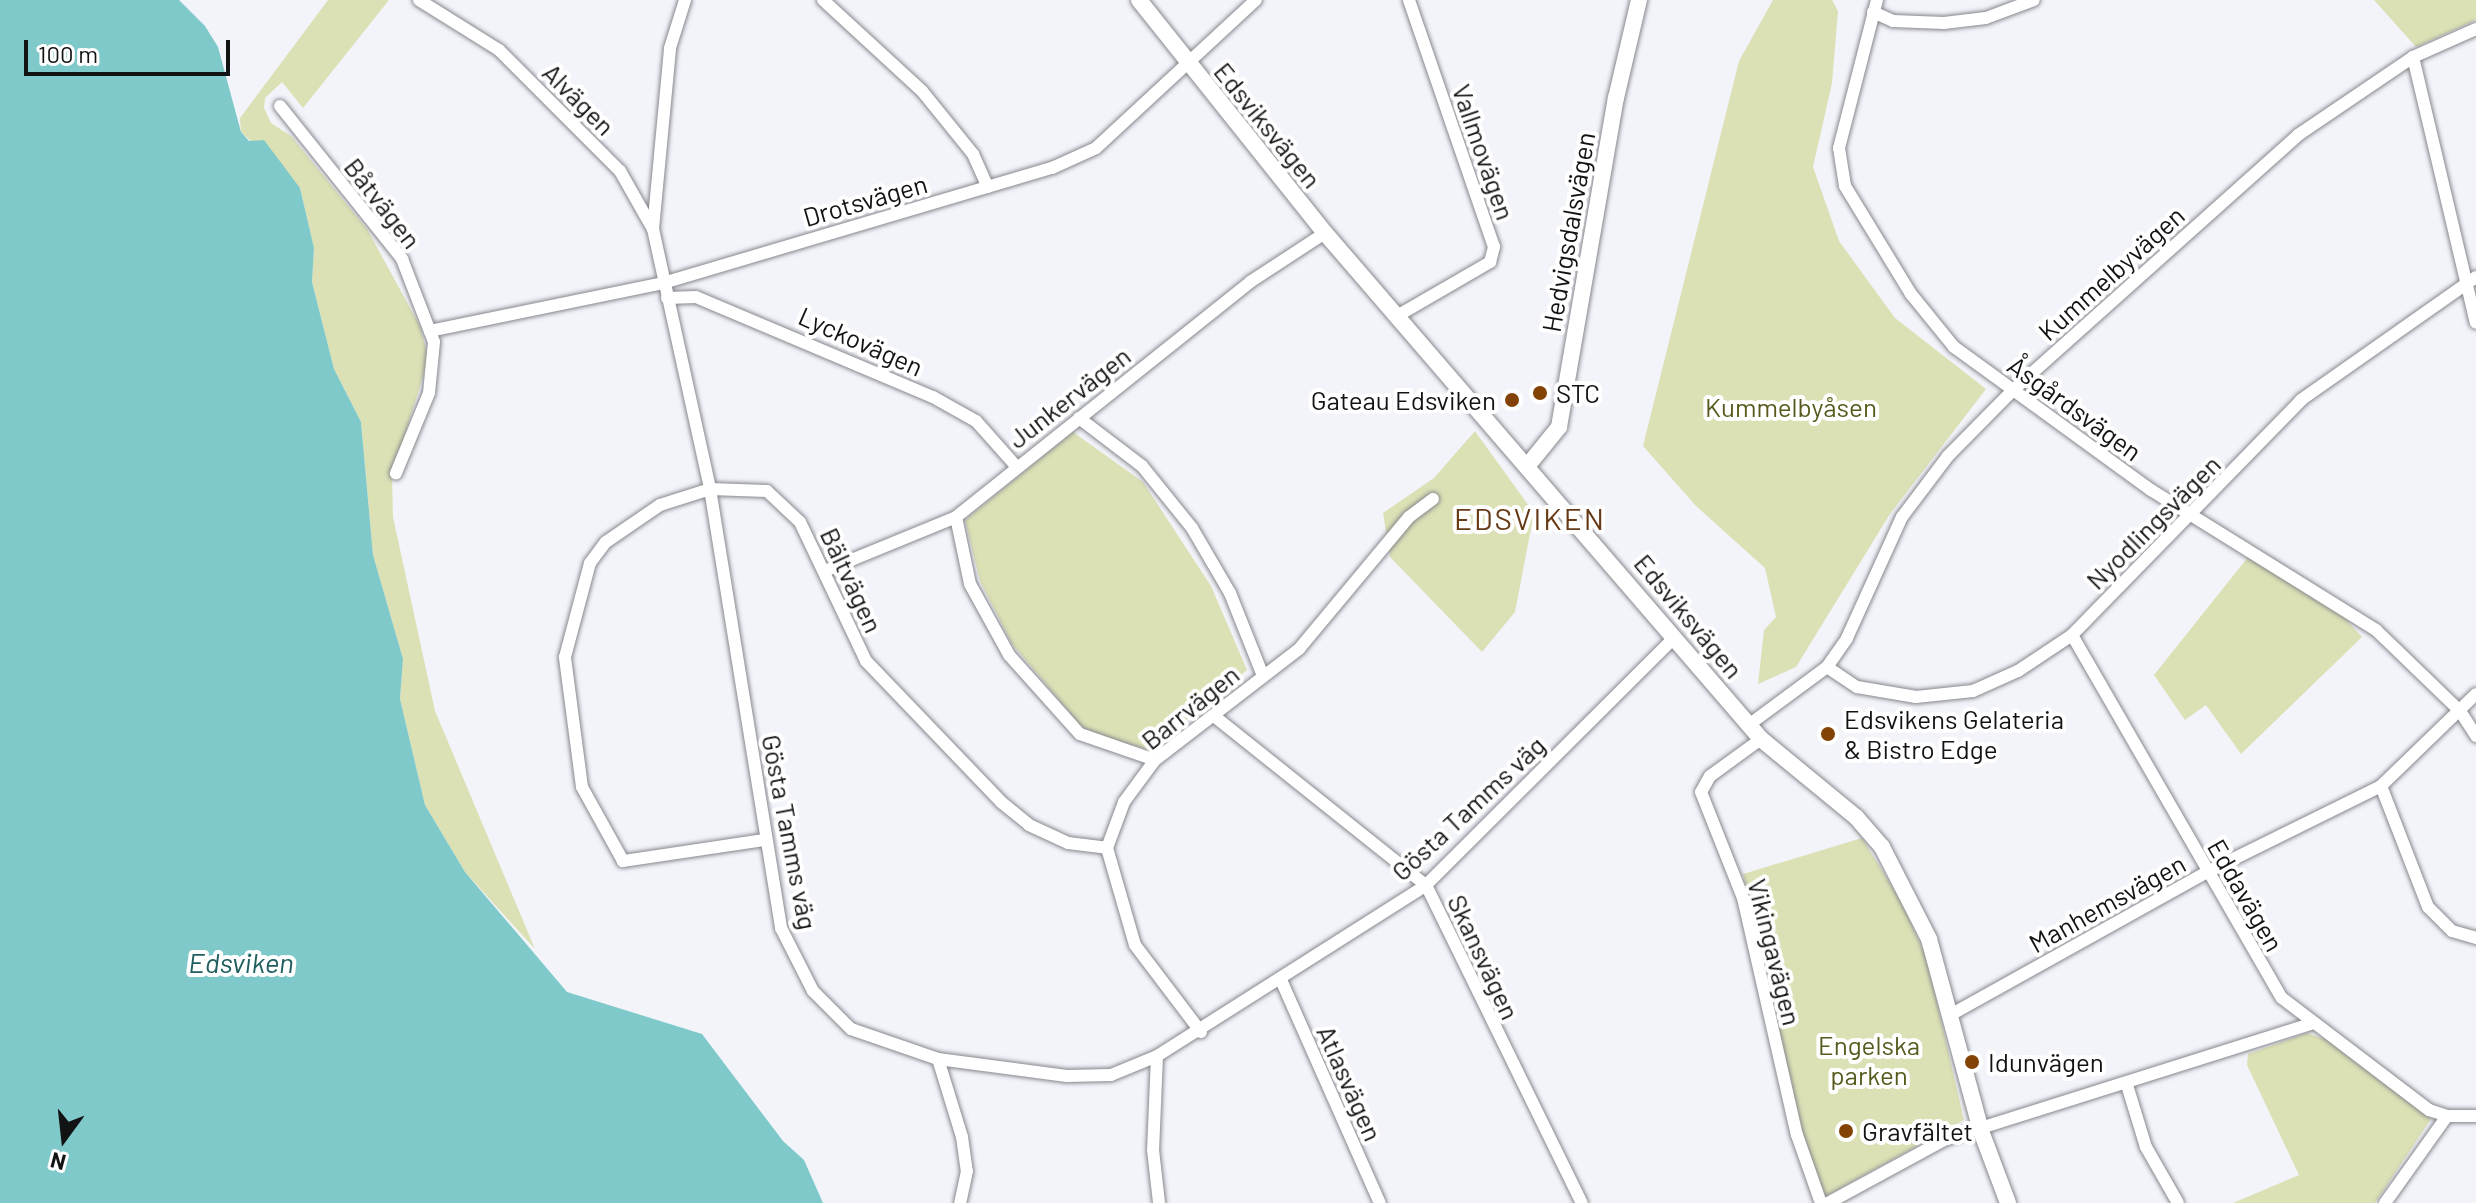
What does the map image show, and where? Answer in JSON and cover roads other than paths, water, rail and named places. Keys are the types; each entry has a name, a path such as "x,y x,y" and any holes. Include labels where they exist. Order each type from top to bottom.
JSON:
{"street":[{"name":"Alvägen","path":"419,0 499,50 620,171 653,229 662,267"},
{"path":"653,229 670,48 685,0"},
{"path":"823,0 922,91 973,154 988,187"},
{"name":"Edsviksvägen","path":"1139,0 1325,233 1529,464 1761,739 1856,817 1882,847 1929,939 1952,1014 1981,1131 2008,1203"},
{"name":"Drotsvägen","path":"430,331 663,283 988,187 1096,148 1256,0"},
{"name":"Vallmovägen","path":"1397,316 1490,262 1494,247 1409,0"},
{"name":"Hedvigsdalsvägen","path":"1529,464 1559,427 1616,98 1639,0"},
{"path":"1872,4 1893,21 1944,23 1986,18 2034,0"},
{"name":"Åsgårdsvägen","path":"1872,4 1839,148 1845,186 1911,294 1954,347 2012,391 2194,514 2376,630 2460,711 2476,736"},
{"name":"Kummelbyvägen","path":"1750,724 1827,667 1847,638 1902,517 1948,456 2012,391 2298,135 2413,57 2476,29"},
{"path":"2413,57 2471,280 2476,323"},
{"name":"Båtvägen","path":"280,106 402,259 430,331 429,393 396,473"},
{"name":"Junkervägen","path":"827,570 956,517 1250,282 1325,233"},
{"name":"Gösta Tamms väg","path":"662,267 663,283 710,489 764,840 781,928 813,991 851,1029 938,1059 1067,1076 1111,1075 1157,1056 1201,1032 1426,885 1675,637"},
{"name":"Nyodlingsvägen","path":"1827,667 1857,687 1901,694 1973,691 2018,671 2072,635 2194,514 2301,400 2471,280"},
{"name":"Lyckovägen","path":"667,298 709,301 933,397 976,421 1016,466"},
{"path":"1079,418 1142,466 1192,528 1230,593 1263,676"},
{"name":"Bältvägen","path":"764,840 623,861 582,787 565,657 590,563 606,542 660,505 710,489 767,491 800,522 827,570 866,661 1001,802 1029,825 1068,843 1107,848"},
{"name":"Barrvägen","path":"1107,848 1124,802 1155,760 1299,649 1409,517 1433,499"},
{"path":"956,517 970,584 1009,655 1080,734 1155,760"},
{"name":"Eddavägen","path":"2072,635 2268,978 2310,1024 2429,1110 2447,1116"},
{"name":"Manhemsvägen","path":"1952,1014 2207,872 2381,786 2476,694"},
{"name":"Skansvägen","path":"1214,716 1426,885 1582,1203"},
{"name":"Vikingavägen","path":"1761,739 1710,776 1701,792 1743,898 1797,1135 1821,1203"},
{"path":"2381,786 2428,907 2452,931 2476,938"},
{"path":"1107,848 1135,945 1201,1032"},
{"name":"Atlasvägen","path":"1281,980 1380,1203"},
{"path":"1828,1203 1946,1139 2127,1085 2310,1024"},
{"path":"1157,1056 1153,1150 1159,1203"},
{"path":"938,1059 962,1137 967,1171 960,1203"},
{"path":"2127,1085 2146,1147 2178,1203"},
{"path":"2385,1203 2447,1116 2476,1116"}],"water":[{"name":"Edsviken","path":"0,0 179,0 205,26 218,47 241,132 249,141 264,140 300,188 314,248 312,282 334,369 361,422 373,555 403,659 400,699 425,805 465,872 567,992 702,1034 783,1141 804,1160 823,1203 0,1203"}],"place":[{"name":"STC","path":"1540,393"},
{"name":"Gateau Edsviken","path":"1512,400"},
{"name":"Edsvikens Gelateria & Bistro Edge","path":"1828,734"},
{"name":"Idunvägen","path":"1972,1062"},
{"name":"Gravfältet","path":"1846,1131"}],"district":[{"name":"EDSVIKEN","path":"1530,518"}],"park label":[{"name":"Kummelbyåsen","path":"1791,407"},
{"name":"Engelska parken","path":"1869,1060"}]}
